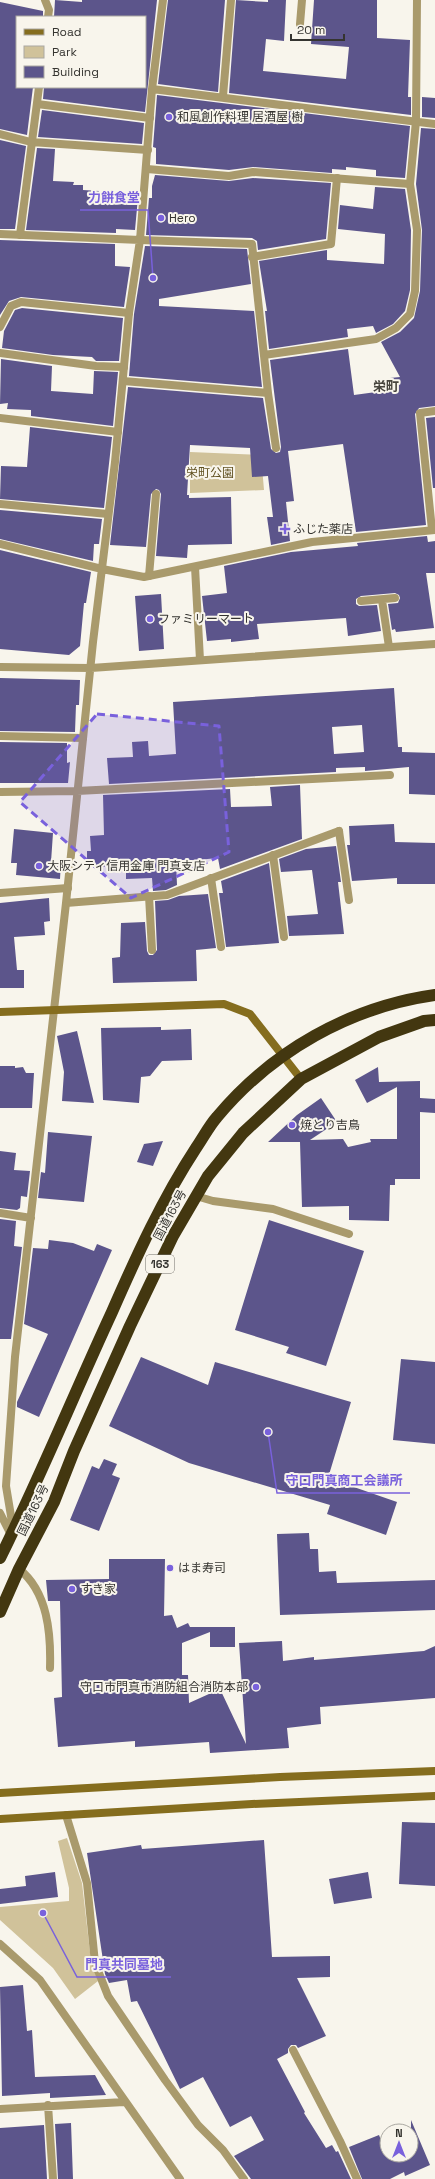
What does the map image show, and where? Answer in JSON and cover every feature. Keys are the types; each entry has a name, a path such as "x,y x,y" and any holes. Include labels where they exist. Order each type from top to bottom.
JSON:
{"highway":[{"name":"国道163号","path":"0,1558 133,1264 172,1185 216,1117 282,1054 324,1030 356,1016 403,999 435,995"},
{"name":"国道163号","path":"0,1612 19,1569 54,1502 74,1451 130,1326 173,1236 208,1176 243,1133 300,1079 379,1037 424,1021 435,1020"}],"street":[{"path":"44,0 49,10 48,16"},
{"path":"12,1531 6,1486 15,1357 32,1218 68,888 77,791 118,432 129,313 140,240 147,169 152,88 163,0"},
{"path":"223,96 231,0"},
{"path":"300,24 302,0"},
{"path":"264,355 376,339 396,328 410,314 415,291 417,230 410,184 416,121 417,0"},
{"path":"20,234 28,182 31,142 39,88"},
{"path":"152,88 435,124"},
{"path":"37,104 150,118"},
{"path":"0,134 31,142 148,150"},
{"path":"147,169 229,176 252,172 410,184"},
{"path":"252,257 331,244 337,178"},
{"path":"0,234 252,244 252,257 276,448"},
{"path":"0,327 10,306 21,302 129,313"},
{"path":"0,353 96,366 124,367"},
{"path":"122,380 268,393"},
{"path":"0,544 102,569 144,577 312,542 433,530 420,413 435,411"},
{"path":"0,418 118,432"},
{"path":"149,576 156,494"},
{"path":"0,504 108,514"},
{"path":"195,567 200,660"},
{"path":"361,601 395,598"},
{"path":"382,600 389,647"},
{"path":"0,667 91,668 435,644"},
{"path":"0,736 83,738"},
{"path":"0,792 77,791 390,775"},
{"path":"66,903 167,895 339,831 349,900"},
{"path":"273,855 284,937"},
{"path":"211,878 221,947"},
{"path":"0,893 68,888"},
{"path":"149,896 152,950"},
{"path":"0,1012 224,1004 250,1014 300,1079"},
{"path":"196,1196 213,1201 274,1209 349,1234"},
{"path":"0,1213 32,1218"},
{"path":"0,1514 12,1531"},
{"path":"19,1569 32,1582 43,1605 50,1639 50,1668"},
{"path":"0,1793 272,1777 435,1771"},
{"path":"0,1819 252,1804 435,1796"},
{"path":"66,1815 87,1883 94,1963 108,1996 165,2080 198,2125 223,2150 244,2179"},
{"path":"0,1944 12,1953 40,1980 124,2102 180,2179"},
{"path":"0,1954 12,1953"},
{"path":"293,2050 340,2141 357,2179"},
{"path":"0,2109 48,2105 124,2102"},
{"path":"48,2105 53,2179"}],"highlighted area":[{"path":"97,714 219,726 229,852 131,898 20,802"}],"green space":[{"name":"栄町公園","path":"190,452 261,455 264,490 190,493"},
{"path":"67,1838 82,1883 91,1961 98,1981 75,1999 53,1968 0,1920 0,1907 69,1901 69,1888 58,1841"}],"building":[{"path":"55,0 82,2 82,0 157,0 145,112 43,99 44,88 146,88 146,16 54,16"},
{"path":"168,0 225,0 218,92 158,84"},
{"path":"236,0 268,2 268,0 286,0 284,41 266,39 263,71 346,79 349,47 311,44 314,0 377,0 377,38 410,40 408,97 411,97 411,115 229,93"},
{"path":"0,2 43,11 43,16 16,16 16,88 33,88 27,135 0,129"},
{"path":"157,95 410,126 405,178 376,176 376,170 346,167 346,170 332,169 332,173 253,167 229,170 156,164 156,148 153,147"},
{"path":"422,97 435,98 435,118 422,117"},
{"path":"42,110 144,123 142,144 38,137"},
{"path":"421,128 435,129 435,406 419,408 415,414 426,525 356,532 343,444 288,451 294,501 286,502 290,541 271,545 267,517 273,517 268,476 252,477 250,448 190,445 187,495 189,495 189,498 231,497 232,544 188,545 187,558 156,556 161,494 159,490 156,489 151,494 146,547 110,545 128,387 263,398 271,449 276,453 280,452 281,447 270,360 348,349 354,395 391,390 390,378 400,377 381,342 400,332 414,318 420,291 422,230 416,184"},
{"path":"0,140 26,146 15,229 0,229"},
{"path":"37,148 55,149 53,181 74,182 73,185 83,185 83,190 99,191 99,194 138,197 135,230 116,229 116,233 26,230"},
{"path":"155,175 229,181 253,178 331,183 326,239 258,250 257,241 252,238 146,235 149,198 152,198 152,186"},
{"path":"375,187 405,189 411,230 410,290 405,311 393,324 376,333 373,326 347,329 348,337 269,349 265,311 267,311 259,261 327,250 327,260 384,264 385,234 338,229 340,205 373,209"},
{"path":"0,240 115,244 115,266 130,267 124,307 21,297 9,301 0,315"},
{"path":"145,246 247,249 251,284 159,299 159,306 254,311 262,387 129,376 134,314"},
{"path":"22,308 123,318 119,361 96,361 92,357 53,355 2,348 4,331 15,310"},
{"path":"1,359 52,366 51,391 93,394 94,371 118,372 113,426 31,416 31,410 7,409 8,403 0,404"},
{"path":"435,417 435,488 433,488 426,418"},
{"path":"30,427 112,437 104,508 0,499 1,466 27,467"},
{"path":"0,510 102,519 99,544 94,544 93,561 0,539"},
{"path":"427,536 428,542 435,541 435,573 426,573 434,628 396,632 395,629 392,630 388,604 398,603 400,598 399,595 395,593 361,596 356,599 356,604 359,606 377,605 381,631 348,636 346,618 257,624 259,639 231,642 231,639 207,641 202,596 227,593 224,566 291,552 358,546 357,543"},
{"path":"0,550 91,572 86,603 84,603 80,646 69,655 0,649"},
{"path":"161,594 164,649 139,651 135,596"},
{"path":"0,678 80,680 79,705 76,705 75,732 0,731"},
{"path":"394,688 398,747 402,747 402,752 435,753 435,795 409,794 409,767 365,771 365,767 336,768 336,772 109,784 107,758 133,757 132,742 148,741 149,756 176,754 173,702","holes":["362,725 364,752 334,754 332,727"]},
{"path":"0,742 67,743 67,763 70,762 68,783 0,783"},
{"path":"300,785 302,839 220,869 218,858 176,862 177,885 166,890 153,891 152,878 126,879 126,866 87,867 87,851 91,851 90,836 104,835 103,795 230,789 231,807 272,806 270,787"},
{"path":"394,824 395,842 435,843 435,884 397,884 397,878 352,881 347,845 350,845 349,826"},
{"path":"14,829 53,833 51,862 61,862 60,879 16,875 17,863 11,863"},
{"path":"336,846 341,882 338,882 344,934 289,936 287,916 318,914 312,870 281,872 279,859 306,849"},
{"path":"269,863 279,943 226,947 219,893 223,893 221,881"},
{"path":"208,894 216,948 196,950 197,981 113,983 112,958 120,957 121,923 145,922 147,951 149,955 153,955 157,950 155,901 168,900 179,896"},
{"path":"49,898 50,921 44,922 45,935 14,937 17,970 24,970 24,988 0,988 0,903"},
{"path":"161,1027 161,1030 191,1029 192,1060 162,1061 150,1076 141,1077 139,1103 103,1100 101,1028"},
{"path":"77,1031 94,1103 62,1101 64,1072 57,1036"},
{"path":"0,1066 15,1066 15,1068 23,1067 26,1073 34,1073 32,1108 0,1108"},
{"path":"378,1067 379,1082 420,1081 420,1098 435,1099 435,1113 420,1112 420,1179 395,1179 395,1185 390,1185 389,1221 349,1220 349,1206 302,1207 300,1142 268,1142 297,1115 321,1098 337,1122 310,1140 343,1139 348,1147 371,1142 370,1139 397,1139 397,1087 367,1103 355,1080"},
{"path":"48,1132 92,1136 84,1202 38,1198 41,1172 45,1173"},
{"path":"163,1141 153,1166 137,1162 144,1144"},
{"path":"0,1151 16,1153 14,1170 30,1171 27,1197 21,1196 20,1208 17,1210 0,1208"},
{"path":"0,1219 16,1221 14,1246 22,1247 11,1339 0,1339"},
{"path":"269,1220 364,1251 326,1366 286,1353 289,1347 235,1330"},
{"path":"49,1240 73,1243 94,1251 97,1244 112,1250 39,1417 17,1407 17,1402 48,1334 24,1324 33,1248 48,1249"},
{"path":"141,1357 208,1385 215,1362 351,1402 328,1478 397,1502 386,1535 327,1514 330,1505 189,1463 109,1426"},
{"path":"401,1359 435,1362 435,1444 393,1440"},
{"path":"104,1459 117,1464 112,1475 120,1478 99,1531 70,1520 92,1466 99,1469"},
{"path":"309,1533 310,1549 318,1549 319,1572 336,1571 337,1583 435,1580 435,1610 280,1615 277,1534"},
{"path":"109,1559 165,1559 164,1616 172,1615 177,1628 188,1623 190,1627 235,1627 235,1647 210,1647 210,1632 182,1643 182,1675 188,1675 189,1703 220,1689 246,1744 239,1643 282,1641 283,1661 314,1657 314,1660 424,1651 435,1646 435,1698 320,1707 321,1724 287,1728 289,1748 210,1753 209,1742 135,1747 135,1741 58,1747 54,1698 62,1697 60,1601 48,1601 46,1580 109,1579"},
{"path":"402,1822 435,1823 435,1886 399,1884"},
{"path":"264,1840 272,1957 330,1956 330,1977 297,1978 326,2036 298,2048 296,2045 291,2045 288,2049 288,2053 277,2059 305,2112 304,2113 326,2148 332,2145 336,2152 338,2151 351,2179 251,2179 234,2156 264,2140 251,2116 230,2127 203,2077 180,2089 137,2001 131,2002 127,1980 109,1983 105,1974 87,1853 141,1845 142,1849"},
{"path":"55,1872 58,1897 0,1904 0,1889 26,1886 25,1876"},
{"path":"368,1872 372,1898 334,1904 329,1879"},
{"path":"23,1985 27,2031 32,2030 35,2077 95,2075 106,2095 50,2098 50,2093 2,2096 0,1987"},
{"path":"71,2123 73,2179 58,2179 55,2124"},
{"path":"44,2125 47,2179 0,2179 0,2128"},
{"path":"379,2135 379,2163 419,2163 419,2139 430,2165 405,2176 404,2172 390,2179 362,2179 349,2147"}],"place":[{"name":"和風創作料理 居酒屋 樹","path":"169,117"},
{"name":"Hero","path":"161,218"},
{"name":"力餅食堂","path":"153,278"},
{"name":"ふじた薬店","path":"285,529"},
{"name":"ファミリーマート","path":"150,619"},
{"name":"大阪シティ信用金庫 門真支店","path":"39,866"},
{"name":"焼とり吉鳥","path":"292,1125"},
{"name":"守口門真商工会議所","path":"268,1432"},
{"name":"はま寿司","path":"170,1568"},
{"name":"すき家","path":"72,1589"},
{"name":"守口市門真市消防組合消防本部","path":"256,1687"},
{"name":"門真共同墓地","path":"43,1913"}],"district":[{"name":"栄町","path":"386,386"}]}
